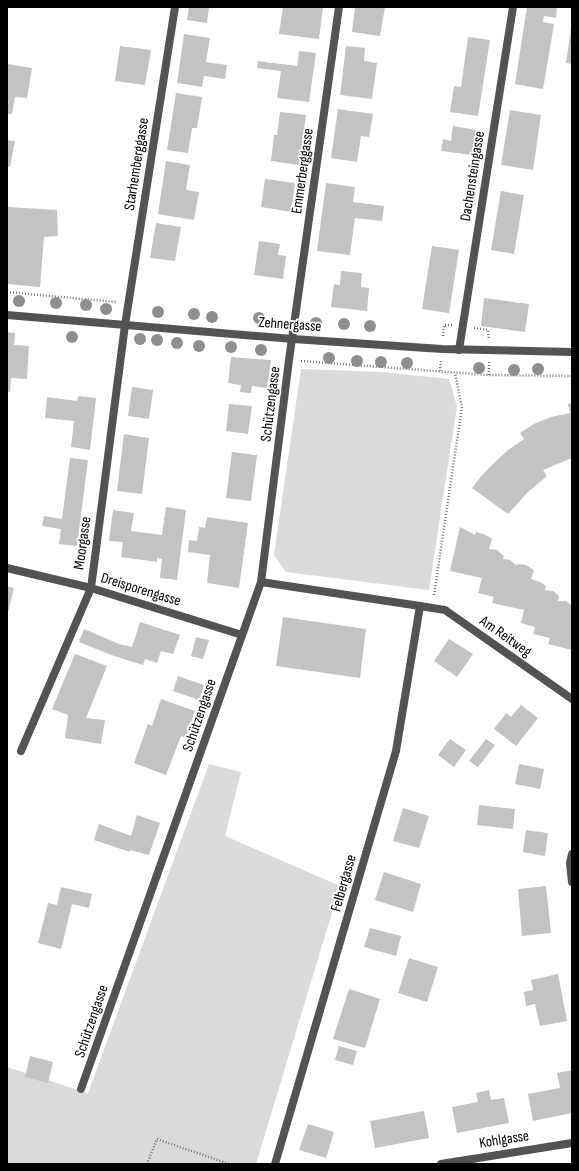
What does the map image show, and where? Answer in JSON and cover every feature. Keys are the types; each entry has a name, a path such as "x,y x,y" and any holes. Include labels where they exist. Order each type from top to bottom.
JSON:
{"street":[{"name":"Starhemberggasse","path":"125,325 175,7"},
{"name":"Emmerberggasse","path":"293,339 339,7"},
{"name":"Dachensteingasse","path":"459,350 513,7"},
{"name":"Zehnergasse","path":"7,315 293,339 459,350 572,352"},
{"name":"Moorgasse","path":"21,751 90,588 125,325"},
{"name":"Schützengasse","path":"81,1089 261,582 293,339"},
{"name":"Dreisporengasse","path":"7,568 90,588 242,635"},
{"name":"Am Reitweg","path":"261,582 445,610 572,700"},
{"name":"Felbergasse","path":"274,1164 396,751 420,606"},
{"path":"572,854 570,863 572,882"},
{"name":"Kohlgasse","path":"441,1164 572,1143"}],"path":[{"path":"7,292 129,303"},
{"path":"290,360 489,375 572,376"},
{"path":"432,608 462,407 456,373"},
{"path":"147,1164 157,1139 229,1164"}],"shaded area":[{"path":"301,369 382,372 449,379 457,406 429,590 286,572 274,555"},
{"path":"209,764 241,772 225,836 340,886 256,1164 7,1164 7,1067 88,1093"}],"building":[{"path":"189,7 209,7 207,23 187,20"},
{"path":"283,7 323,7 319,39 279,34"},
{"path":"355,7 385,7 380,36 352,32"},
{"path":"527,7 557,7 556,18 544,16 543,22 554,24 543,89 515,84"},
{"path":"572,28 572,64 566,63"},
{"path":"184,34 210,38 206,62 227,65 225,79 204,76 202,87 177,83"},
{"path":"468,37 490,40 478,116 450,112 454,86 461,87"},
{"path":"120,46 151,50 145,85 115,81"},
{"path":"346,46 365,48 364,61 377,63 372,99 340,95"},
{"path":"299,51 316,53 309,102 277,98 281,71 257,68 258,61 297,66"},
{"path":"7,64 32,68 27,98 15,97 12,114 7,114"},
{"path":"176,93 202,97 197,128 192,128 188,153 167,150"},
{"path":"338,109 373,114 369,137 361,136 357,162 331,158"},
{"path":"510,110 541,115 533,170 501,165"},
{"path":"280,112 306,115 299,165 271,161 274,135 277,135"},
{"path":"453,126 476,130 472,155 441,151 443,139 451,141"},
{"path":"7,140 15,141 10,167 7,166"},
{"path":"166,161 190,165 186,190 199,192 194,220 158,214"},
{"path":"265,179 295,183 291,212 261,207"},
{"path":"326,183 355,187 353,202 384,206 382,221 355,218 350,255 317,251"},
{"path":"501,191 524,195 514,254 491,250"},
{"path":"7,207 57,210 58,236 44,237 40,287 7,284"},
{"path":"156,223 181,227 175,261 150,258"},
{"path":"259,241 280,244 278,255 286,256 283,279 254,275"},
{"path":"432,246 459,250 449,313 422,309"},
{"path":"341,271 362,273 361,287 369,288 367,311 331,307 334,284 340,285"},
{"path":"484,298 529,304 525,332 481,326"},
{"path":"7,332 15,333 14,345 29,346 27,379 11,378 10,392 7,391"},
{"path":"231,357 271,360 267,388 252,386 251,393 240,392 241,385 228,383"},
{"path":"132,387 153,390 149,419 128,416"},
{"path":"78,396 96,398 90,450 71,447 74,421 45,418 47,397 77,401"},
{"path":"572,403 572,458 543,470 547,476 528,492 508,514 472,488 494,463 508,450 524,439 520,433 534,424 551,417 570,413 568,404"},
{"path":"229,404 252,406 248,434 226,431"},
{"path":"124,434 149,438 142,494 117,491"},
{"path":"232,452 257,455 251,501 226,498"},
{"path":"70,458 88,460 77,546 59,544 61,529 42,526 44,516 62,519"},
{"path":"166,507 186,510 177,580 160,578 162,559 157,558 157,562 121,557 123,542 109,541 113,510 134,513 131,531 162,535"},
{"path":"207,517 248,523 239,588 207,583 210,555 188,552 189,540 197,541 199,527 205,528"},
{"path":"460,527 475,535 476,532 484,534 492,539 489,549 497,550 504,556 503,559 510,560 517,566 517,564 526,565 534,570 531,579 546,586 545,590 553,591 559,596 558,601 566,601 572,606 572,650 548,644 550,638 533,634 535,627 521,623 524,610 492,603 494,597 478,593 482,578 450,571"},
{"path":"7,586 14,588 8,612 7,612"},
{"path":"283,617 366,629 360,678 276,666"},
{"path":"140,622 180,635 173,654 161,651 157,663 145,659 143,665 114,656 79,642 84,629 119,644 132,647"},
{"path":"196,637 209,640 203,659 191,656"},
{"path":"449,639 473,654 457,677 434,661"},
{"path":"75,654 107,666 86,718 105,720 101,744 65,738 68,715 52,709"},
{"path":"178,676 204,685 199,700 173,691"},
{"path":"161,699 195,711 186,738 181,736 166,775 134,763 148,724 152,726"},
{"path":"521,705 538,718 516,746 494,729 506,713 511,717"},
{"path":"450,739 466,750 454,767 438,755"},
{"path":"486,739 495,745 478,767 469,761"},
{"path":"519,764 544,769 540,789 515,784"},
{"path":"479,805 515,809 513,829 477,825"},
{"path":"403,808 429,816 419,848 393,841"},
{"path":"137,815 160,823 149,855 130,850 130,852 94,840 99,824 131,836"},
{"path":"526,830 548,833 545,856 523,852"},
{"path":"384,872 421,884 413,912 375,900"},
{"path":"546,886 551,933 522,936 518,889"},
{"path":"61,887 92,894 89,908 72,904 61,949 38,943 48,903 57,905"},
{"path":"370,928 401,936 396,956 364,947"},
{"path":"409,958 438,967 427,1002 398,993"},
{"path":"558,974 567,1021 540,1026 535,1004 526,1006 524,992 533,990 531,980"},
{"path":"349,989 380,999 365,1048 333,1039"},
{"path":"339,1046 357,1051 353,1065 335,1060"},
{"path":"30,1056 53,1062 48,1083 25,1077"},
{"path":"572,1070 572,1113 533,1121 528,1094 560,1088 557,1073"},
{"path":"489,1090 491,1100 504,1098 509,1123 457,1133 452,1107 478,1102 476,1093"},
{"path":"424,1111 429,1138 375,1148 370,1121"},
{"path":"308,1124 334,1132 326,1158 299,1150"}]}
